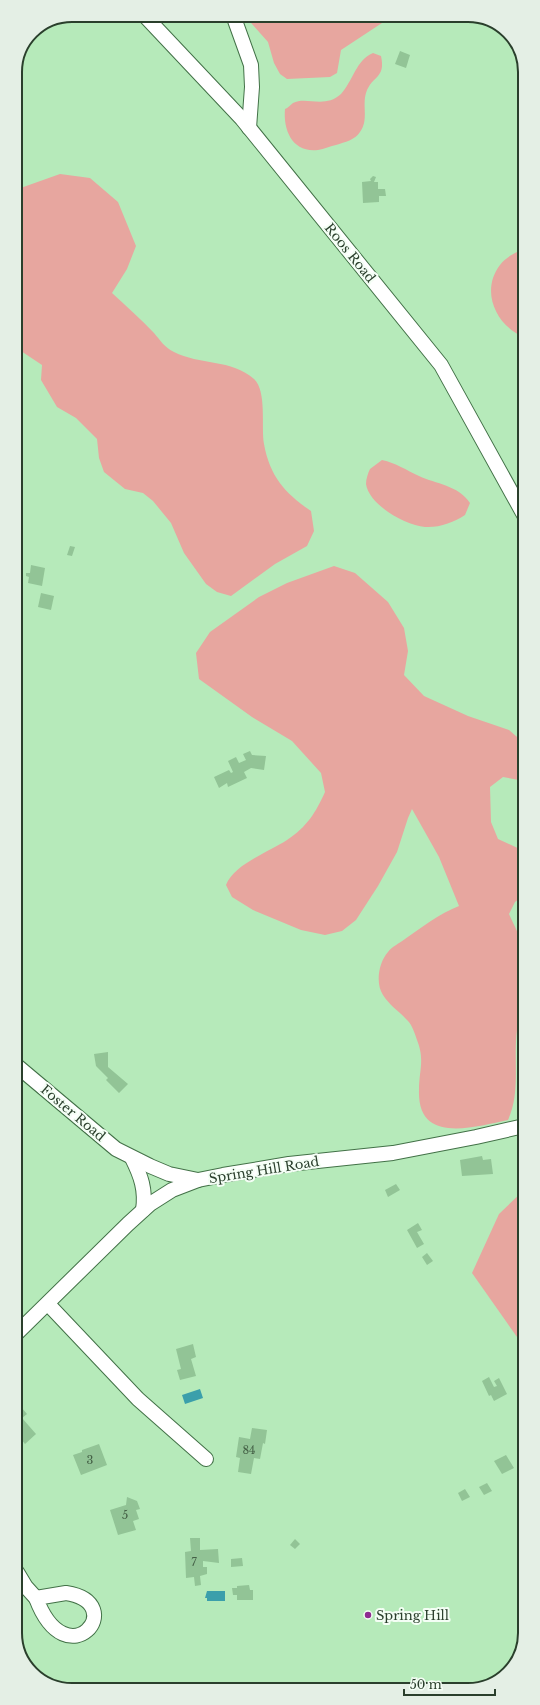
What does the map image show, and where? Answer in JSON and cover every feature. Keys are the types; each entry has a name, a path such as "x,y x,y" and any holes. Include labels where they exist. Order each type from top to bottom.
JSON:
{"street":[{"name":"Roos Road","path":"151,22 249,128 441,365 518,504"},
{"path":"237,22 252,64 249,128"},
{"name":"Foster Road","path":"22,1070 116,1149 132,1158 169,1174 198,1180"},
{"name":"Spring Hill Road","path":"22,1328 48,1304 143,1210 172,1190 198,1180 289,1164 393,1152 476,1138 518,1128"},
{"path":"132,1158 142,1180 145,1196 143,1210"},
{"path":"48,1304 138,1399 206,1459"},
{"path":"22,1580 36,1598"}],"shaded area":[{"path":"250,22 383,22 341,50 337,73 330,77 287,79 280,74 274,63 268,42"},
{"path":"373,53 381,56 382,69 366,93 365,118 363,127 358,135 346,142 318,150 309,150 296,144 291,139 288,132 285,109 298,101 322,102 335,98 345,89 367,56"},
{"path":"60,174 90,178 118,202 136,246 127,269 112,293 154,333 163,344 171,350 194,359 236,368 254,379 258,385 262,400 264,444 270,466 286,491 311,511 314,531 307,546 275,564 231,596 217,592 206,584 184,553 171,523 153,501 143,493 125,489 104,472 99,458 97,439 76,418 57,407 41,380 42,365 22,352 22,188"},
{"path":"518,252 518,334 513,332 499,316 491,296 491,286 494,275 502,262"},
{"path":"382,460 459,492 470,503 465,515 436,527 425,527 408,522 389,513 374,499 366,484 370,469"},
{"path":"334,566 355,573 388,602 404,628 408,651 404,675 424,696 468,716 509,730 518,738 518,780 503,777 490,787 491,822 498,839 518,848 518,900 515,902 509,914 518,933 516,1087 512,1109 508,1120 479,1126 450,1128 437,1126 427,1119 421,1107 419,1090 421,1053 415,1035 412,1027 405,1017 383,995 379,985 380,967 389,950 431,921 459,906 439,857 412,809 397,852 378,886 356,920 342,931 325,935 301,930 253,910 232,897 226,885 236,871 244,865 280,845 300,830 314,813 325,792 321,773 292,741 252,717 199,679 196,653 210,632 259,597 287,583"},
{"path":"518,1196 518,1337 472,1273 499,1214"}],"water":[{"path":"200,1389 203,1398 185,1404 182,1395"},
{"path":"207,1591 225,1591 225,1601 207,1601 207,1598 205,1598"}],"building":[{"path":"400,51 410,55 406,68 395,64"},
{"path":"373,176 376,177 374,182 378,182 378,189 385,189 386,196 379,196 379,202 363,203 362,182 371,181 370,179"},
{"path":"70,546 75,547 72,556 67,555"},
{"path":"31,565 45,568 42,586 28,583 29,577 26,576 26,573 30,573"},
{"path":"41,593 54,596 51,610 38,607"},
{"path":"250,751 252,755 266,756 264,770 251,768 244,772 247,778 228,787 227,783 219,788 214,777 229,770 231,773 233,772 228,761 236,757 239,763 246,760 243,754"},
{"path":"108,1052 108,1067 128,1084 119,1093 106,1080 108,1078 96,1066 94,1054"},
{"path":"482,1156 483,1160 491,1159 493,1174 462,1176 460,1160"},
{"path":"396,1184 400,1190 388,1197 385,1190"},
{"path":"418,1223 422,1230 417,1232 424,1244 417,1248 407,1230"},
{"path":"427,1253 433,1261 427,1265 422,1257"},
{"path":"193,1344 196,1357 191,1359 196,1376 180,1380 177,1370 181,1369 176,1349"},
{"path":"489,1377 494,1387 497,1386 494,1381 499,1378 507,1394 494,1401 491,1395 489,1396 482,1381"},
{"path":"22,1408 27,1414 22,1418"},
{"path":"22,1418 36,1434 25,1444 22,1440"},
{"path":"252,1428 267,1430 265,1444 263,1443 260,1459 254,1458 251,1474 238,1472 240,1458 236,1457 239,1437 250,1439"},
{"path":"99,1444 107,1465 81,1475 73,1455"},
{"path":"506,1455 514,1468 502,1474 494,1461"},
{"path":"487,1483 492,1491 484,1495 479,1487"},
{"path":"465,1489 470,1497 462,1501 458,1493"},
{"path":"127,1497 137,1501 140,1509 136,1510 139,1519 133,1521 136,1530 118,1535 110,1510 126,1505"},
{"path":"190,1538 200,1538 200,1550 218,1549 219,1563 203,1561 203,1567 207,1567 207,1574 200,1576 201,1585 195,1586 194,1577 186,1578 185,1552 191,1551"},
{"path":"295,1539 300,1544 295,1549 290,1545"},
{"path":"242,1558 243,1566 231,1567 231,1559"},
{"path":"249,1585 250,1590 253,1590 253,1600 237,1600 237,1595 233,1595 232,1588"}],"place":[{"name":"Spring Hill","path":"368,1615"}]}
